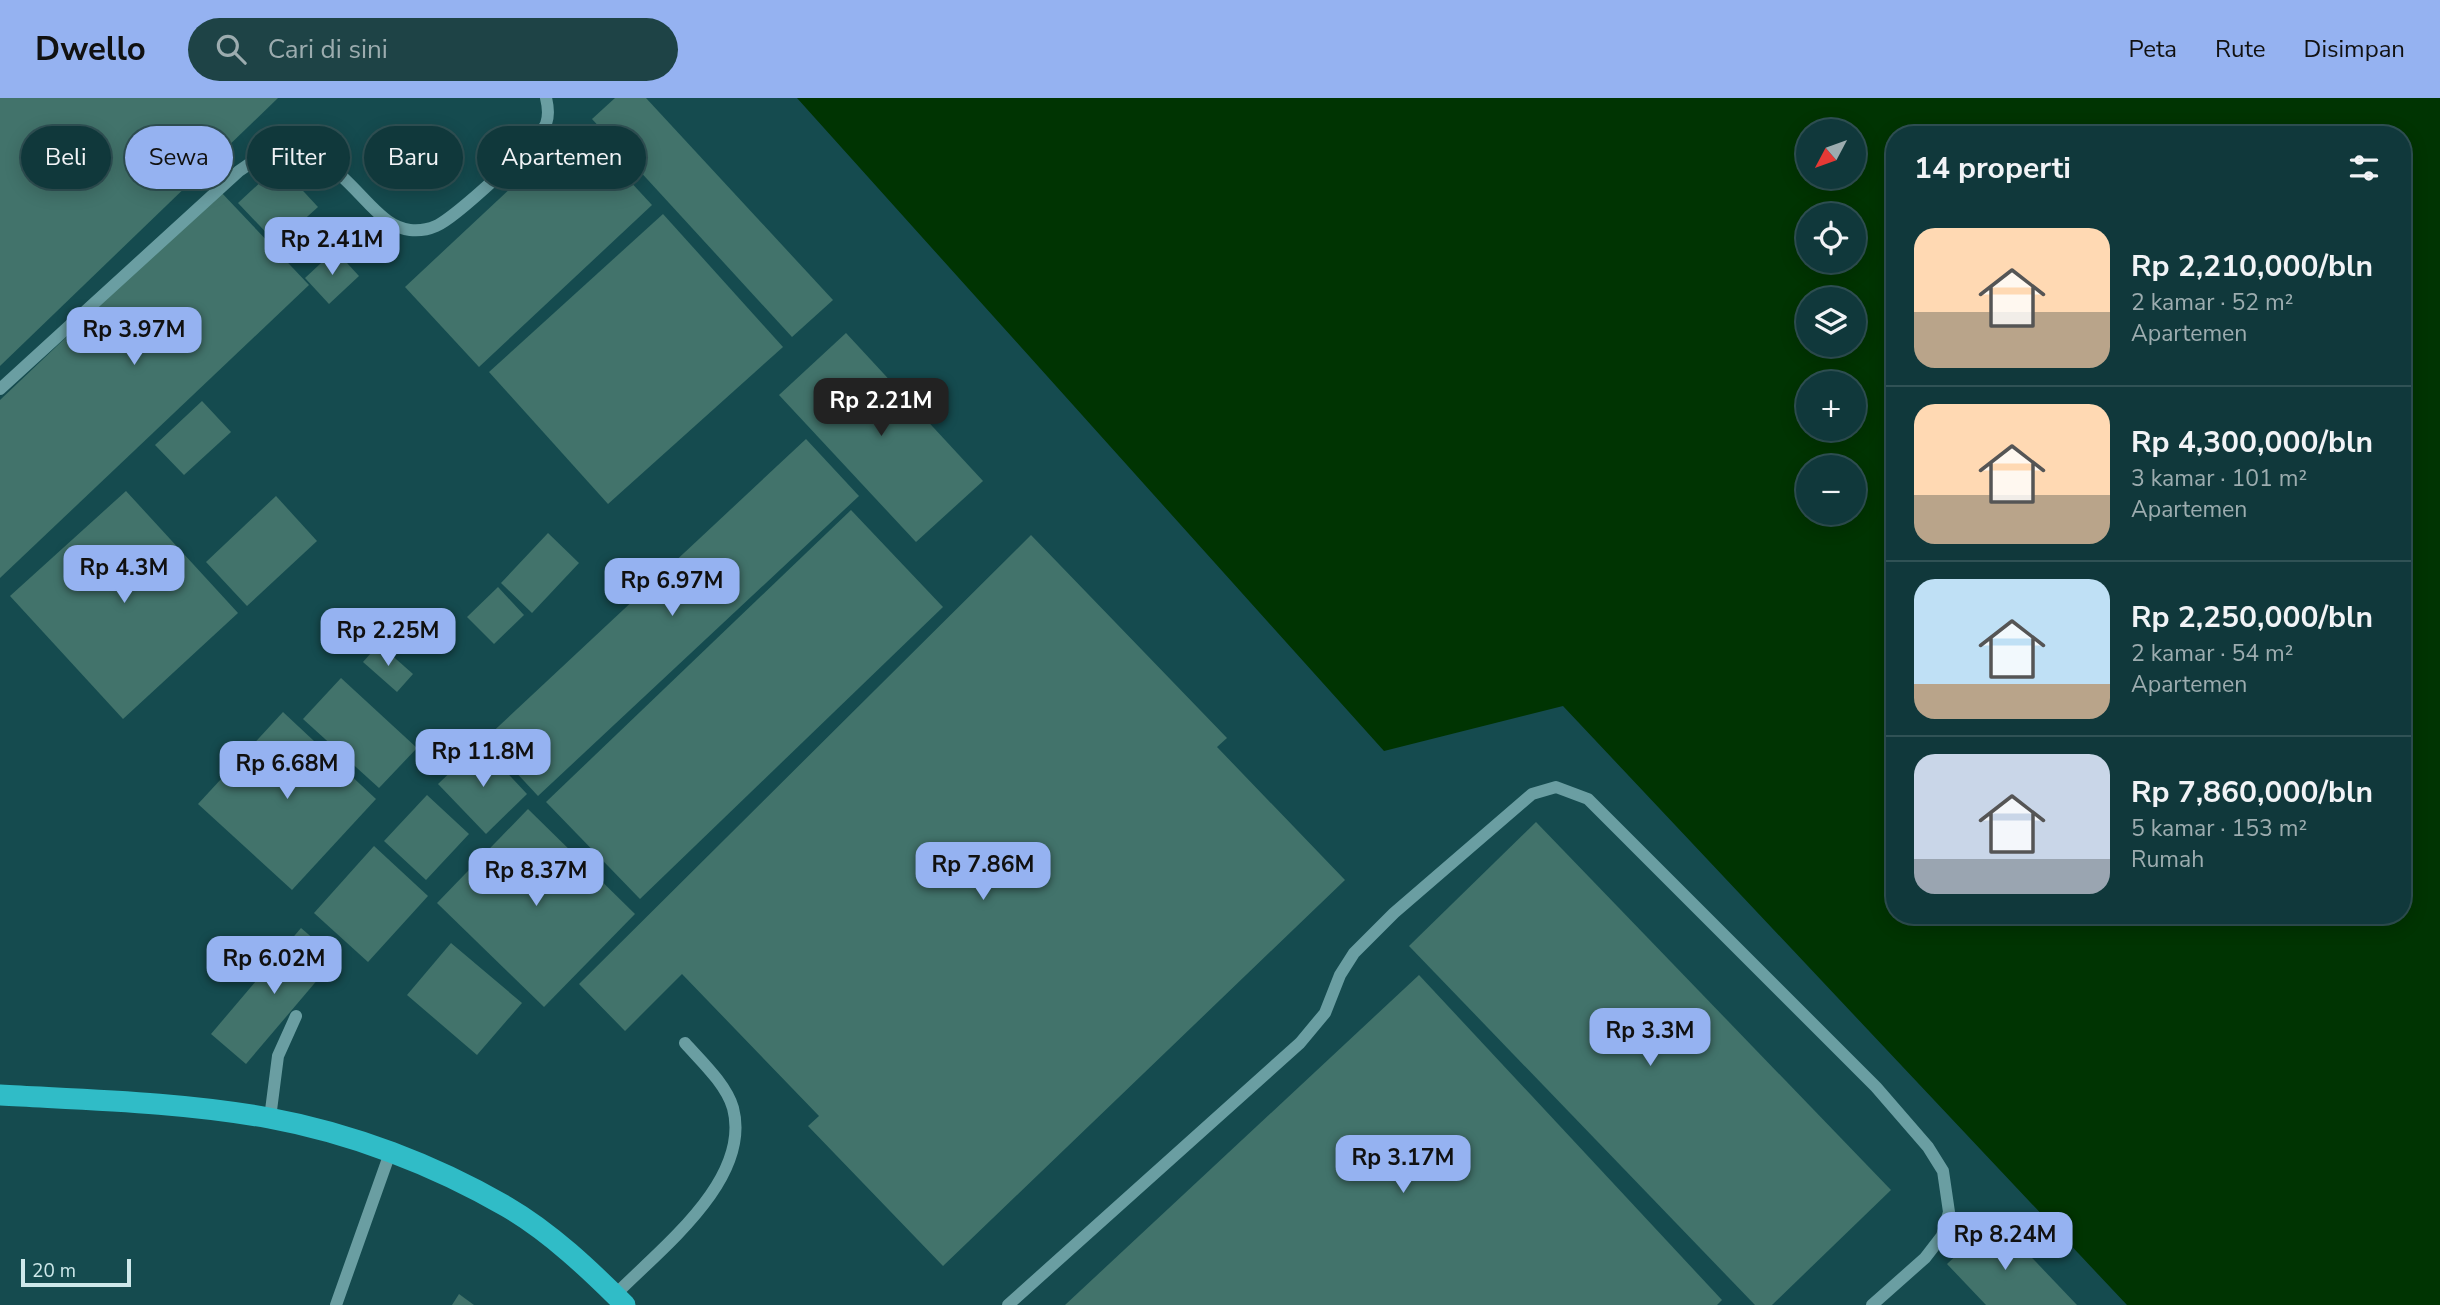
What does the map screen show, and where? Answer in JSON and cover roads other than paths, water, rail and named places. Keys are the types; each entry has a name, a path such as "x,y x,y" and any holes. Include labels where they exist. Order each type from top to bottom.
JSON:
{"highway":[{"path":"0,1095 166,1104 270,1118 328,1132 441,1173 509,1208 566,1251 620,1300"}],"street":[{"path":"0,389 239,171 262,156 278,149 312,154 327,164 391,223 407,230 424,231 439,225 454,214 537,139 547,122 546,98"},
{"path":"1007,1305 1300,1043 1325,1013 1340,975 1353,953 1394,913 1532,794 1556,787 1588,799 1876,1087 1928,1147 1943,1171 1949,1212 1942,1236 1925,1258 1872,1305"},
{"path":"270,1118 278,1056 296,1016"},
{"path":"620,1300 698,1210 725,1174 736,1143 733,1107 715,1077 685,1043"},
{"path":"336,1305 390,1153"}]}
